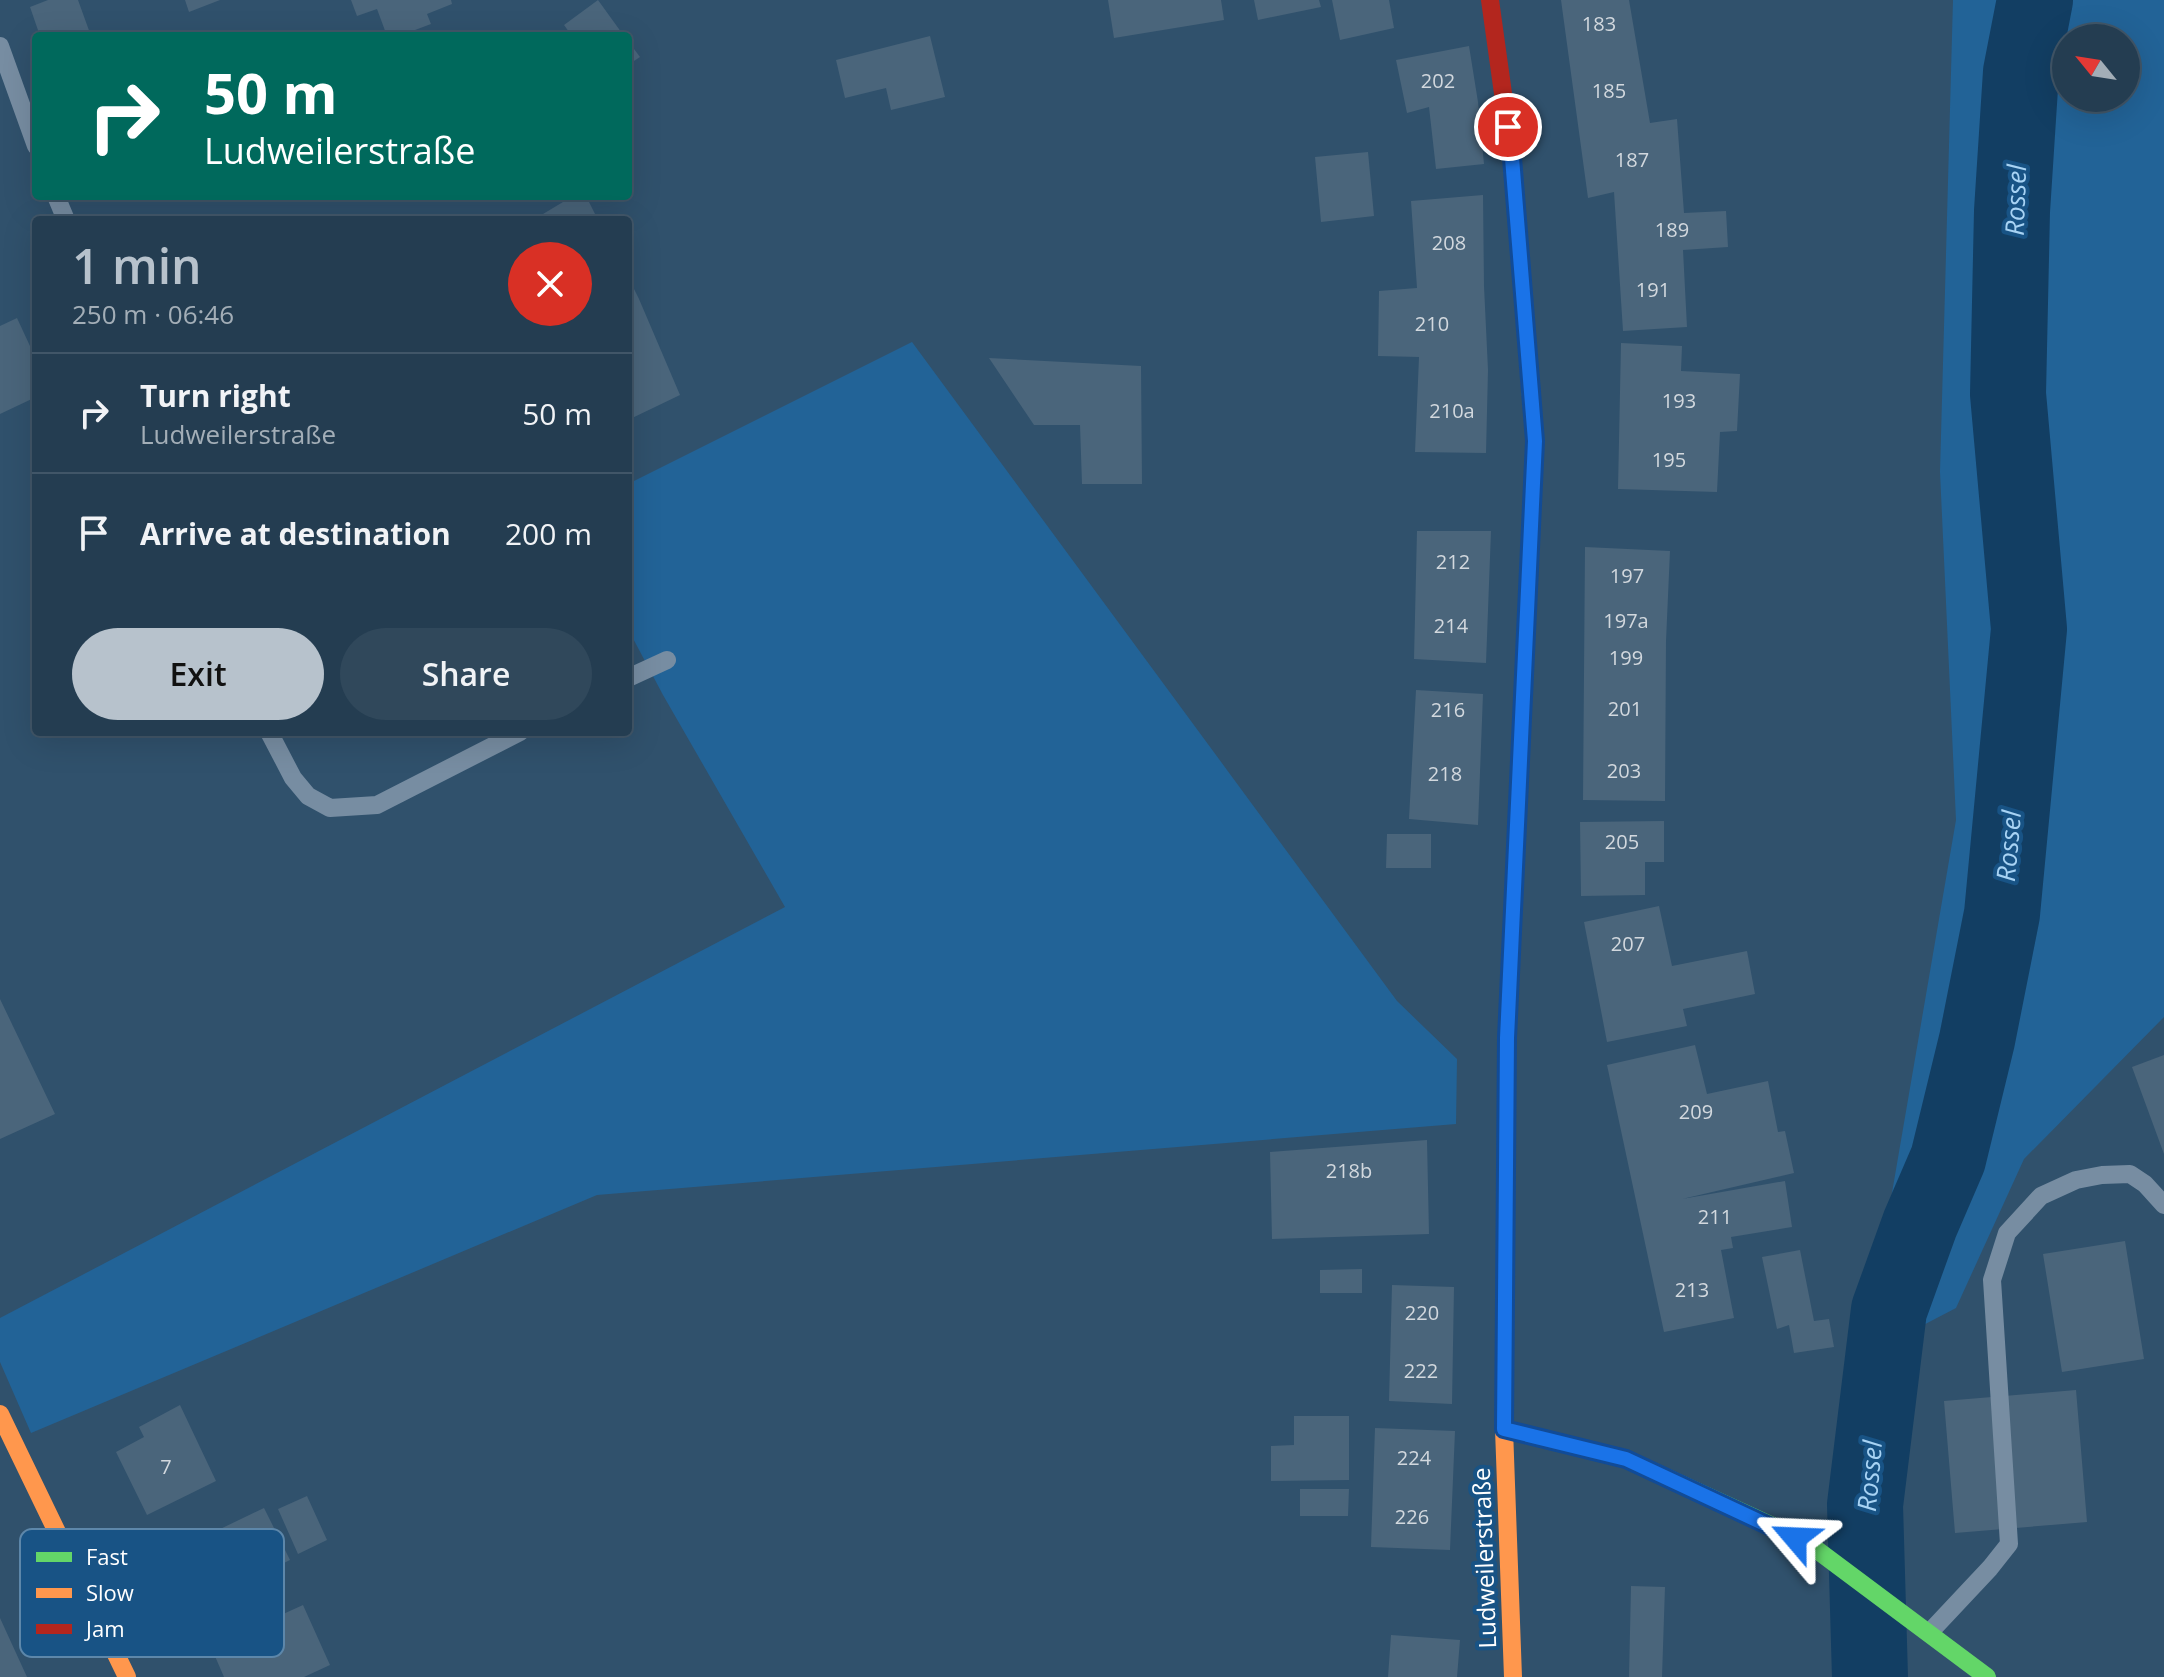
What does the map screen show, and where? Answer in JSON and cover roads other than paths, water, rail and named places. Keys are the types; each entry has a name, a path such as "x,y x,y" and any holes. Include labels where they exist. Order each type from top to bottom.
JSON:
{"main road":[{"name":"Ludweilerstraße","path":"1490,0 1512,158 1535,441 1507,1038 1504,1429 1513,1677"},
{"path":"0,1414 56,1529"},
{"path":"1504,1429 1626,1459 1813,1547 1987,1677"},
{"path":"117,1657 127,1677"}],"lane":[{"path":"0,46 32,135"},
{"path":"632,676 667,660"},
{"path":"271,736 293,778 308,796 330,808 377,805 512,736"},
{"path":"1929,1633 2009,1544 1992,1280 2007,1233 2041,1196 2076,1180 2102,1175 2130,1174 2145,1184 2164,1205"}],"waterway":[{"name":"Rossel","path":"1870,1677 1865,1505 1889,1310 1920,1224 1948,1159 1977,1040 2002,914 2029,629 2008,394 2012,211 2021,72 2035,0"}]}
